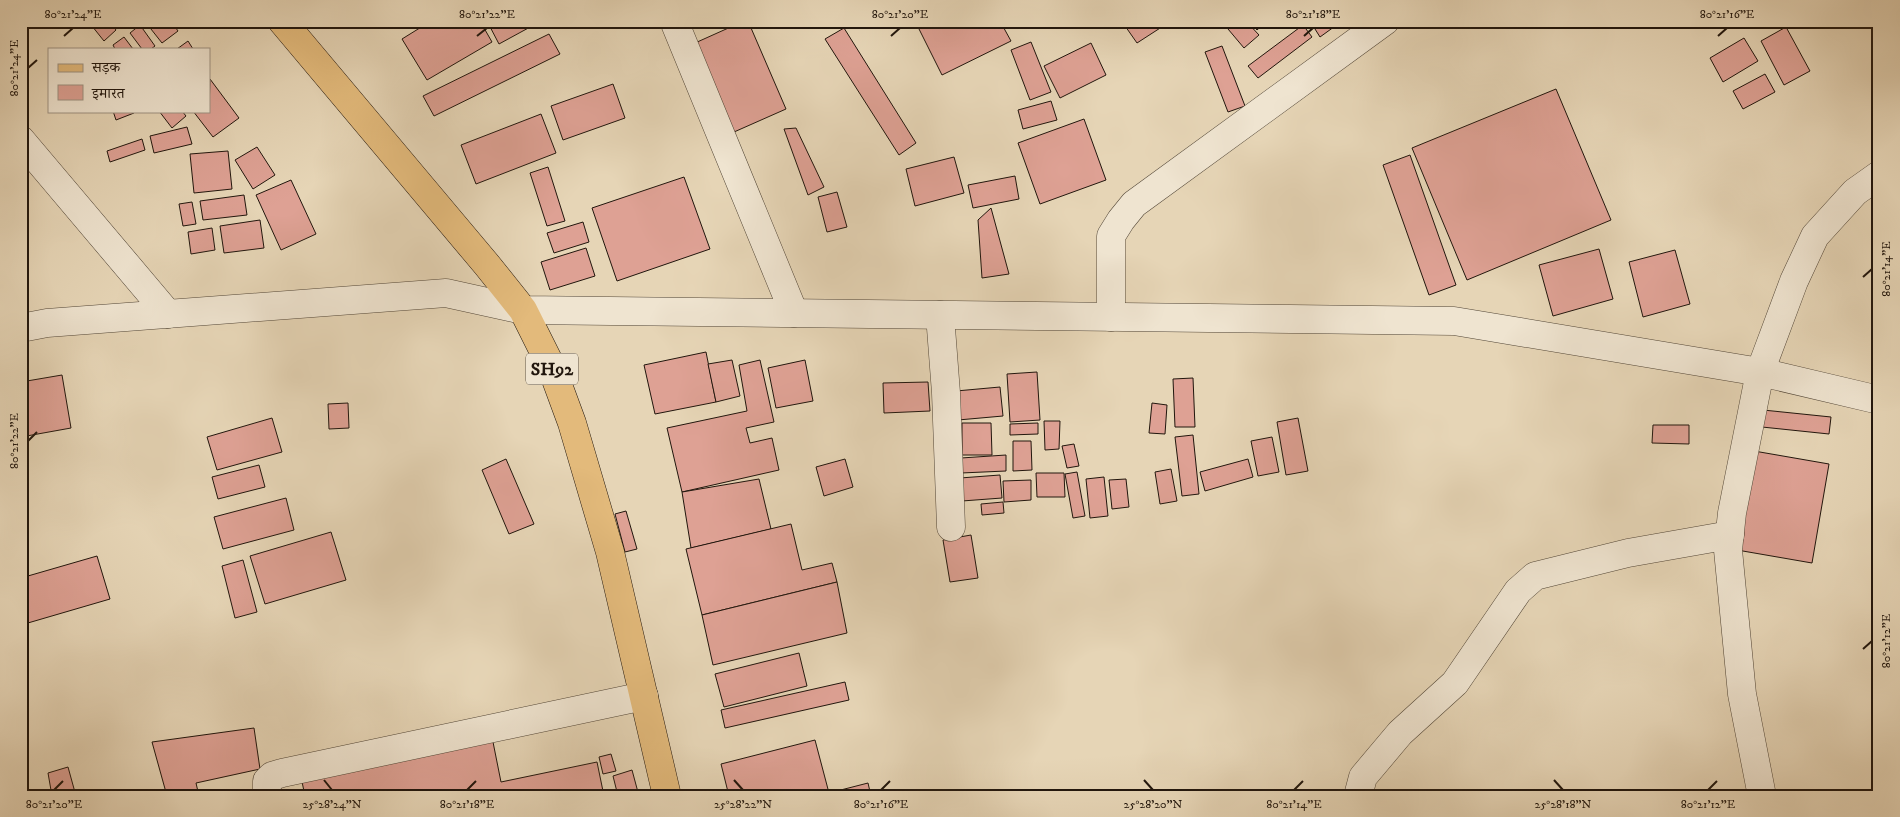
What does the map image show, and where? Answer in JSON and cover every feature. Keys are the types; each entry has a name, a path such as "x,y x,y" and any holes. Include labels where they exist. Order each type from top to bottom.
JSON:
{"main road":[{"name":"SH92","path":"282,21 523,310 551,366 572,423 610,552 667,796"}],"street":[{"path":"674,21 794,313"},
{"path":"1111,317 1111,236 1134,204 1385,21"},
{"path":"21,140 168,314"},
{"path":"1762,796 1742,694 1728,550 1732,513 1760,372 1794,281 1815,236 1855,192 1879,175"},
{"path":"21,328 47,323 446,293 523,310 1454,321 1760,372 1879,400"},
{"path":"940,315 946,393 951,527"},
{"path":"1358,796 1364,777 1400,733 1455,683 1518,591 1534,576 1628,554 1730,535"},
{"path":"267,796 267,781 272,776 644,696"}],"building":[{"path":"88,21 109,21 116,30 104,41"},
{"path":"151,21 171,21 178,31 162,43 147,24"},
{"path":"431,21 480,21 492,42 427,80 402,39"},
{"path":"487,21 529,21 532,26 499,44"},
{"path":"744,21 748,21 786,109 734,132 695,43"},
{"path":"915,21 1000,21 1011,41 942,75"},
{"path":"1126,21 1171,21 1137,43 1123,23"},
{"path":"1236,21 1246,21 1259,35 1244,48 1228,29"},
{"path":"1249,21 1267,21 1257,30"},
{"path":"1310,21 1336,21 1338,24 1320,37"},
{"path":"140,25 155,46 152,48 141,48 130,33"},
{"path":"1303,25 1312,37 1258,78 1248,66"},
{"path":"1786,27 1810,71 1784,85 1761,41"},
{"path":"844,28 916,143 899,155 825,39"},
{"path":"549,34 560,54 434,116 423,96"},
{"path":"124,37 132,48 114,48 113,45"},
{"path":"1744,38 1758,61 1723,82 1710,58"},
{"path":"188,41 192,48 178,48"},
{"path":"1031,42 1051,92 1030,100 1011,50"},
{"path":"1091,43 1106,75 1060,98 1044,66"},
{"path":"1222,46 1245,106 1228,112 1205,52"},
{"path":"1765,74 1775,92 1743,109 1733,91"},
{"path":"210,79 239,118 213,137 194,112 210,112"},
{"path":"613,84 625,118 563,140 551,106"},
{"path":"1556,89 1611,220 1467,280 1412,148"},
{"path":"1051,101 1057,120 1023,129 1018,110"},
{"path":"113,112 134,112 134,113 116,120"},
{"path":"160,112 183,112 186,116 172,128"},
{"path":"541,114 556,153 476,184 461,145"},
{"path":"1084,119 1106,180 1040,204 1018,143"},
{"path":"187,127 192,144 154,153 150,136"},
{"path":"796,128 824,187 808,195 784,129"},
{"path":"142,139 145,150 110,162 107,151"},
{"path":"257,147 275,175 253,189 235,160"},
{"path":"228,151 232,189 194,193 190,154"},
{"path":"1410,155 1456,285 1429,295 1383,165"},
{"path":"954,157 964,193 915,206 906,169"},
{"path":"548,167 565,221 547,226 530,173"},
{"path":"1015,176 1019,199 973,208 968,185"},
{"path":"684,177 710,249 617,281 592,208"},
{"path":"291,180 316,234 281,250 256,195"},
{"path":"837,192 847,227 827,232 818,197"},
{"path":"244,195 247,215 203,220 200,201"},
{"path":"192,202 196,224 183,226 179,204"},
{"path":"991,208 1009,274 982,278 978,220"},
{"path":"260,220 264,248 224,253 220,226"},
{"path":"583,222 589,242 554,253 547,233"},
{"path":"212,228 215,250 191,254 188,232"},
{"path":"586,248 595,276 550,290 541,262"},
{"path":"1599,249 1613,299 1553,316 1539,265"},
{"path":"1675,250 1690,304 1643,317 1629,262"},
{"path":"706,352 716,402 655,414 644,365"},
{"path":"732,360 740,396 716,402 708,364"},
{"path":"760,360 774,422 746,428 750,443 772,438 779,470 682,492 667,428 747,411 739,365"},
{"path":"805,360 813,401 776,408 768,368"},
{"path":"1037,372 1040,420 1010,422 1007,374"},
{"path":"62,375 71,428 21,437 21,382"},
{"path":"1193,378 1195,427 1175,427 1173,379"},
{"path":"928,382 930,411 884,413 883,383"},
{"path":"1000,387 1003,416 958,420 956,391"},
{"path":"348,403 349,428 329,429 328,404"},
{"path":"1152,403 1167,405 1165,434 1149,433"},
{"path":"1763,410 1831,417 1829,434 1762,427"},
{"path":"272,418 282,452 217,470 207,437"},
{"path":"1298,418 1308,471 1286,475 1277,422"},
{"path":"1044,421 1060,421 1059,449 1045,450"},
{"path":"962,423 991,423 992,455 962,455"},
{"path":"1038,423 1038,434 1010,435 1010,424"},
{"path":"1653,425 1689,425 1689,444 1652,443"},
{"path":"1193,435 1199,494 1182,496 1175,437"},
{"path":"1272,437 1279,472 1258,476 1251,441"},
{"path":"1013,441 1031,441 1032,470 1013,471"},
{"path":"1074,444 1079,466 1067,468 1062,446"},
{"path":"1754,451 1829,464 1812,563 1737,550"},
{"path":"1006,455 1006,471 961,473 961,458"},
{"path":"506,459 534,524 509,534 482,470"},
{"path":"845,459 853,487 824,496 816,467"},
{"path":"1248,459 1253,477 1205,491 1200,472"},
{"path":"259,465 265,487 218,499 212,477"},
{"path":"1171,469 1177,501 1160,504 1155,472"},
{"path":"1077,472 1085,516 1073,518 1065,474"},
{"path":"1036,473 1064,473 1065,497 1037,497"},
{"path":"1000,475 1002,498 962,501 960,478"},
{"path":"1104,477 1108,516 1090,518 1086,479"},
{"path":"759,479 771,529 691,548 682,492"},
{"path":"1126,479 1129,507 1112,509 1109,480"},
{"path":"1031,480 1031,500 1004,502 1003,481"},
{"path":"286,498 294,530 223,549 214,517"},
{"path":"1003,502 1004,513 982,515 981,504"},
{"path":"626,511 637,549 625,552 615,514"},
{"path":"791,524 802,570 832,563 837,582 702,615 686,549"},
{"path":"331,532 346,580 265,604 250,556"},
{"path":"971,535 978,578 950,582 943,540"},
{"path":"97,556 110,599 21,625 21,578"},
{"path":"243,560 257,612 235,618 222,566"},
{"path":"837,582 847,633 713,665 702,615"},
{"path":"799,653 807,686 724,707 715,674"},
{"path":"845,682 849,700 725,728 721,710"},
{"path":"254,728 260,769 196,783 199,796 167,796 152,742"},
{"path":"492,737 501,782 597,762 604,796 305,796 301,777"},
{"path":"815,740 829,793 868,783 871,796 729,796 721,764"},
{"path":"611,754 616,771 603,774 599,757"},
{"path":"68,767 76,796 52,796 48,773"},
{"path":"632,770 639,796 618,796 613,776"}]}
